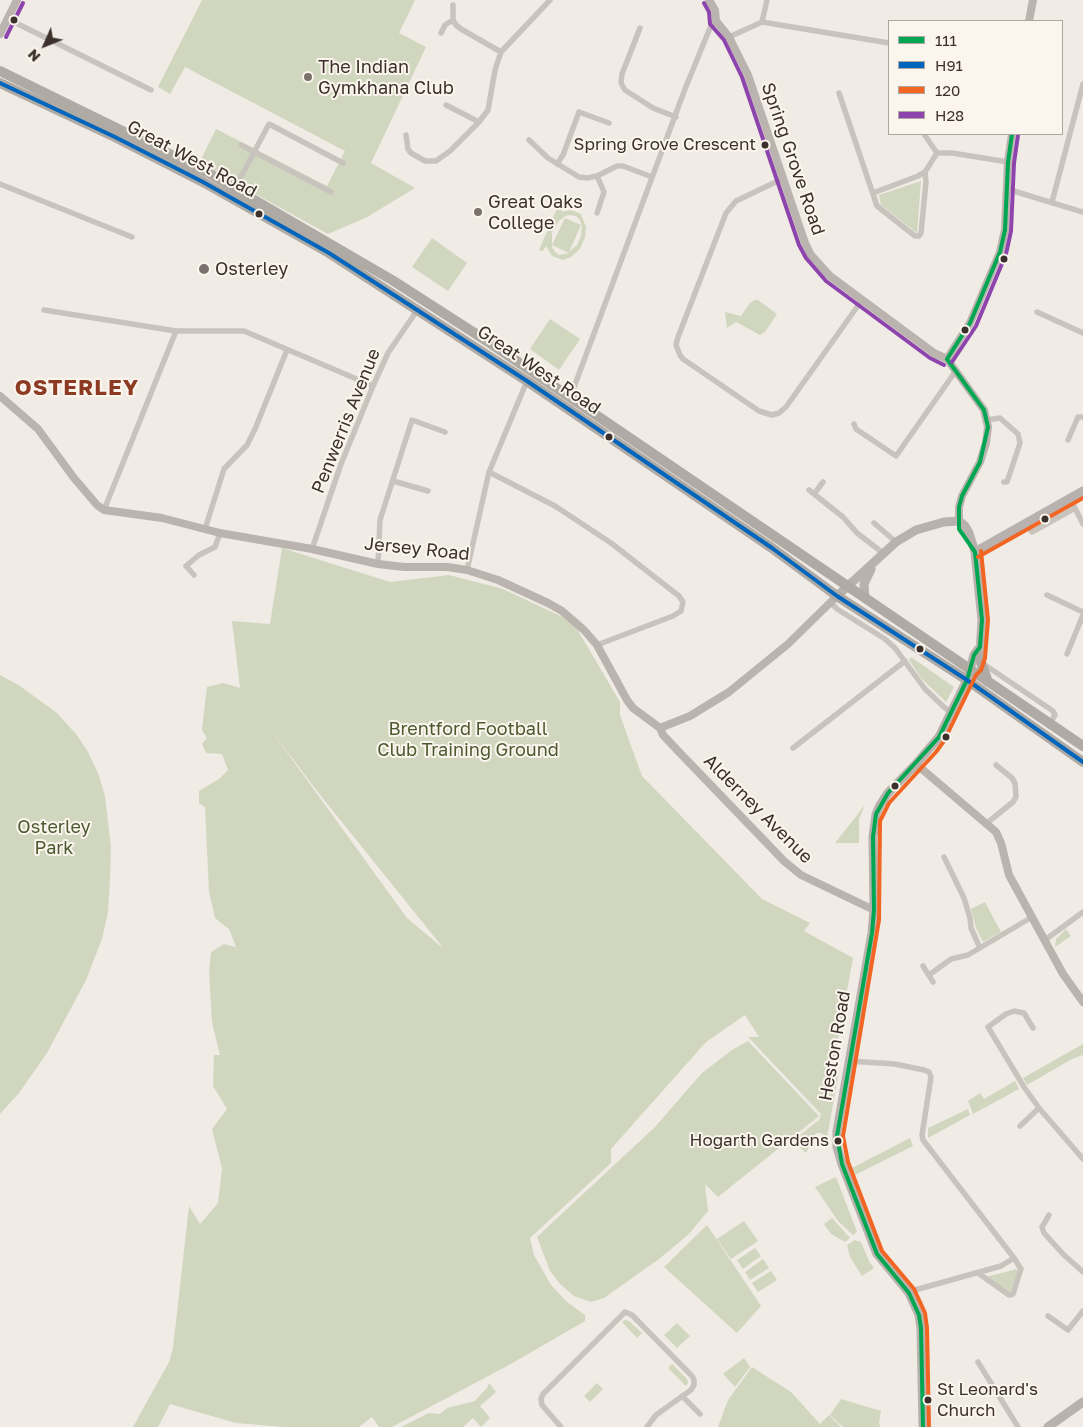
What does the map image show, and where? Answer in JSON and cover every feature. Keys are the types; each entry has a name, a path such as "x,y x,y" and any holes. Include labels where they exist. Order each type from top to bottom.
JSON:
{"highway":[{"name":"Great West Road","path":"0,71 135,136 235,188 335,251 772,548 834,599 888,633 969,675 989,683 1052,720 1083,746"},
{"name":"Great West Road","path":"0,83 115,137 300,230"},
{"name":"Great West Road","path":"335,251 392,280 490,343 865,598 1083,762"},
{"path":"848,587 849,594 875,614 888,633"},
{"path":"980,656 989,683"}],"main road":[{"path":"975,552 1083,491"},
{"path":"834,599 896,542 916,530 944,522 959,521 965,526 975,552 982,620 980,656"},
{"path":"865,598 864,584 873,564"},
{"name":"Heston Road","path":"923,1427 921,1328 917,1307 909,1293 877,1254 839,1154 836,1136 868,956 874,910 873,837 876,814 888,794 939,737 980,656"},
{"path":"1048,1427 1083,1402"}],"street":[{"path":"0,34 17,0"},
{"path":"406,135 410,152 425,161 436,162 450,151 479,122 488,110 495,70 501,52 550,0"},
{"name":"Spring Grove Road","path":"709,0 715,10 716,21 729,37 748,75 782,179 811,255 830,276 934,353 947,359 979,402 988,420"},
{"path":"762,22 767,0"},
{"path":"1029,20 1033,0"},
{"path":"453,5 453,20 461,30 501,52"},
{"path":"8,19 150,90"},
{"path":"441,33 445,25 453,20"},
{"path":"570,398 685,89 710,28 716,21"},
{"path":"729,37 762,22 888,43"},
{"path":"640,28 622,74 621,83 625,90 653,108 676,117"},
{"path":"1052,202 1083,84"},
{"path":"839,93 877,206 916,236 919,236 921,232 926,182 925,172"},
{"path":"446,105 479,122"},
{"path":"557,164 563,155 579,112 609,123"},
{"path":"235,188 269,124 343,163"},
{"path":"925,135 937,153"},
{"path":"947,359 970,323 998,258 1005,230 1008,162 1012,135"},
{"path":"529,140 548,158 579,177 597,176 612,168 623,166 652,177"},
{"path":"241,146 331,192"},
{"path":"873,193 925,172 937,153"},
{"path":"937,153 952,153 1008,162"},
{"path":"597,176 604,192 597,213"},
{"path":"782,179 736,201 726,213 678,337 676,345 683,360 758,411 772,415 779,413 786,407 862,300"},
{"path":"0,184 132,237"},
{"path":"1007,189 1083,212"},
{"name":"Penwerris Avenue","path":"312,549 341,464 373,386 388,353 418,309"},
{"path":"44,310 176,331 244,330 373,386"},
{"path":"1037,312 1083,333"},
{"path":"0,396 38,429 74,478 97,505 104,510 176,331"},
{"path":"205,529 224,469 247,445 287,350"},
{"path":"854,424 856,429 896,456 955,372"},
{"path":"467,570 489,472 527,381"},
{"path":"1068,440 1078,417 1083,417"},
{"path":"959,521 959,507 962,496 980,462 986,443 988,420 1000,418 1018,434 1020,443 1007,482 1004,482"},
{"path":"378,564 380,520 412,420 445,432"},
{"path":"489,472 555,506 611,543 679,596 683,602 681,611 673,616 597,644"},
{"path":"393,481 428,491"},
{"path":"814,494 823,482"},
{"path":"809,490 843,517 857,533 883,553"},
{"path":"1070,498 1083,524"},
{"path":"1026,523 1032,532 1075,508"},
{"name":"Jersey Road","path":"104,510 162,518 220,533 312,549 378,564 404,567 447,567 467,570 498,580 548,603 576,622 597,644 633,708 660,728"},
{"path":"874,523 896,542"},
{"path":"194,575 184,568 199,555 215,547 220,533"},
{"path":"1048,595 1083,613 1067,654"},
{"path":"660,728 690,716 721,698 788,644 834,599"},
{"path":"888,633 895,648 926,689 944,708 951,712"},
{"name":"Great West Road","path":"980,656 1053,711 1055,714 1052,720"},
{"path":"793,748 905,661"},
{"name":"Alderney Avenue","path":"660,728 679,752 790,866 822,887 874,910"},
{"path":"916,764 998,835 1010,875 1044,940 1070,985 1083,1002"},
{"path":"987,824 1013,802 1016,797 1015,783 1012,778 996,766"},
{"path":"944,857 964,898 971,928 980,948"},
{"path":"1044,940 1083,912"},
{"path":"928,975 951,960 968,955 1032,917"},
{"path":"923,966 933,982"},
{"path":"1033,1028 1024,1013 1014,1011 1006,1014 988,1027 1018,1078 1039,1108 1083,1159"},
{"path":"849,1061 895,1064 929,1072 931,1077 922,1135 923,1140 1014,1258 1020,1269 1014,1294 1009,1295 978,1273"},
{"path":"1020,1126 1039,1108"},
{"path":"1048,1215 1042,1227 1044,1233 1083,1272"},
{"path":"909,1293 1001,1266 1014,1258"},
{"path":"1048,1316 1068,1330 1083,1311"},
{"path":"561,1427 542,1405 540,1399 625,1312 632,1315 692,1376 694,1385 656,1415 647,1427"},
{"path":"978,1362 1018,1427"},
{"path":"682,1396 700,1414"}],"green space":[{"name":"The Indian Gymkhana Club","path":"202,0 415,0 399,33 426,47 371,163 415,188 367,217 328,234 199,163 216,129 327,186 345,151 185,67 170,94 158,87"},
{"path":"921,181 917,233 881,205 879,195"},
{"path":"559,204 564,206 561,212 571,210 581,214 586,227 585,237 580,249 571,257 563,260 552,256 546,246 543,251 539,250","holes":["565,216 576,216 580,220 582,227 581,236 577,245 569,252 581,225 565,218 552,245 552,232 559,221","552,245 569,253 559,255 555,252"]},
{"path":"432,238 467,263 448,291 412,267"},
{"path":"758,300 777,314 765,332 760,335 736,322 727,328 725,312 741,316 750,303"},
{"path":"550,319 580,339 559,370 530,349"},
{"name":"Brentford Football Club Training Ground","path":"282,548 390,582 449,575 503,589 573,622 620,702 620,715 642,776 762,899 810,923 804,931 853,958 828,1094 839,1071 827,1138 821,1133 816,1133 806,1153 798,1146 796,1138 819,1120 821,1114 748,1037 759,1037 745,1015 706,1042 611,1149 611,1163 530,1238 534,1255 551,1285 567,1302 585,1315 585,1321 509,1365 392,1427 379,1427 372,1417 359,1427 284,1427 236,1423 170,1404 158,1427 133,1427 169,1362 173,1348 189,1206 200,1224 218,1203 222,1168 212,1129 227,1109 213,1086 214,1055 220,1055 212,1022 209,972 211,952 224,944 236,947 229,929 215,918 209,892 205,807 199,803 199,791 219,779 228,770 222,754 206,753 202,744 207,738 202,730 207,687 223,683 240,688 232,621 270,624","holes":["270,729 317,791 444,949 407,918"]},
{"path":"911,657 954,687 946,702 921,678 909,660"},
{"name":"Osterley Park","path":"0,675 20,686 57,713 76,734 88,752 98,773 105,796 111,847 108,912 102,939 86,980 47,1053 19,1093 0,1114"},
{"path":"865,805 859,819 859,843 835,843"},
{"path":"985,902 1001,932 983,942 976,928 971,909"},
{"path":"1066,929 1071,936 1055,947 1056,939"},
{"path":"748,1041 819,1116 718,1197 705,1184 708,1211 689,1234 659,1259 604,1298 591,1302 574,1296 560,1284 550,1271 537,1237 655,1127 702,1073 732,1050"},
{"path":"1083,1044 1083,1055 1072,1059 1027,1085 1023,1078"},
{"path":"1015,1081 1019,1089 973,1114 968,1101 980,1093 984,1099"},
{"path":"968,1109 970,1115 928,1138 928,1128"},
{"path":"910,1138 913,1146 855,1175 852,1168"},
{"path":"836,1177 857,1232 853,1235 838,1221 815,1187"},
{"path":"832,1218 850,1238 845,1242 831,1234 824,1224"},
{"path":"744,1221 758,1241 731,1259 717,1239"},
{"path":"707,1225 761,1306 737,1333 664,1267"},
{"path":"855,1240 861,1242 874,1268 862,1276 850,1257 847,1245"},
{"path":"755,1248 761,1256 743,1269 737,1260"},
{"path":"763,1259 769,1268 750,1280 745,1272"},
{"path":"1017,1269 1011,1291 1009,1292 986,1277"},
{"path":"771,1271 777,1280 758,1292 752,1283"},
{"path":"625,1320 629,1321 642,1333 637,1338 622,1322"},
{"path":"677,1323 690,1336 677,1348 664,1335"},
{"path":"744,1358 750,1367 735,1387 723,1374"},
{"path":"672,1364 687,1379 688,1383 686,1386 668,1368"},
{"path":"752,1367 791,1392 820,1424 829,1415 841,1427 718,1427 728,1400"},
{"path":"489,1383 496,1392 480,1406 490,1418 481,1427 473,1418 463,1427 401,1427 429,1413 440,1414 447,1408 475,1401"},
{"path":"597,1383 603,1389 590,1402 584,1396"},
{"path":"841,1399 881,1411 880,1427 843,1427 830,1415"}],"transit line":[{"name":"H28","path":"6,37 23,3"},
{"name":"H28","path":"704,3 709,12 710,24 724,40 742,77 799,245 806,258 826,281 930,358 944,365"},
{"name":"H91","path":"0,83 115,137 203,182 329,253 527,381 772,548 837,596 967,680 1083,762"},
{"name":"111","path":"947,359 970,323 1000,252 1005,230 1008,162 1012,135"},
{"name":"H28","path":"952,362 976,326 1006,254 1011,231 1014,163 1018,135"},
{"name":"111","path":"923,1427 921,1328 919,1315 909,1293 877,1254 842,1164 837,1136 872,933 874,910 873,837 876,814 888,793 939,737 967,680 974,655 980,647 982,620 975,552 959,529 959,507 962,496 980,462 988,427 984,410 947,359"},
{"name":"120","path":"978,557 1083,498"},
{"name":"120","path":"929,1427 925,1313 914,1289 882,1251 848,1162 843,1136 879,920 880,821 889,803 944,741 976,675 981,670 985,658 988,620 981,551"}],"place":[{"name":"The Indian Gymkhana Club","path":"308,77"},
{"name":"Spring Grove Crescent","path":"765,145"},
{"name":"Great Oaks College","path":"478,212"},
{"name":"Osterley","path":"204,269"},
{"name":"Hogarth Gardens","path":"838,1141"},
{"name":"St Leonard's Church","path":"928,1400"}],"district":[{"name":"OSTERLEY","path":"77,388"}]}
